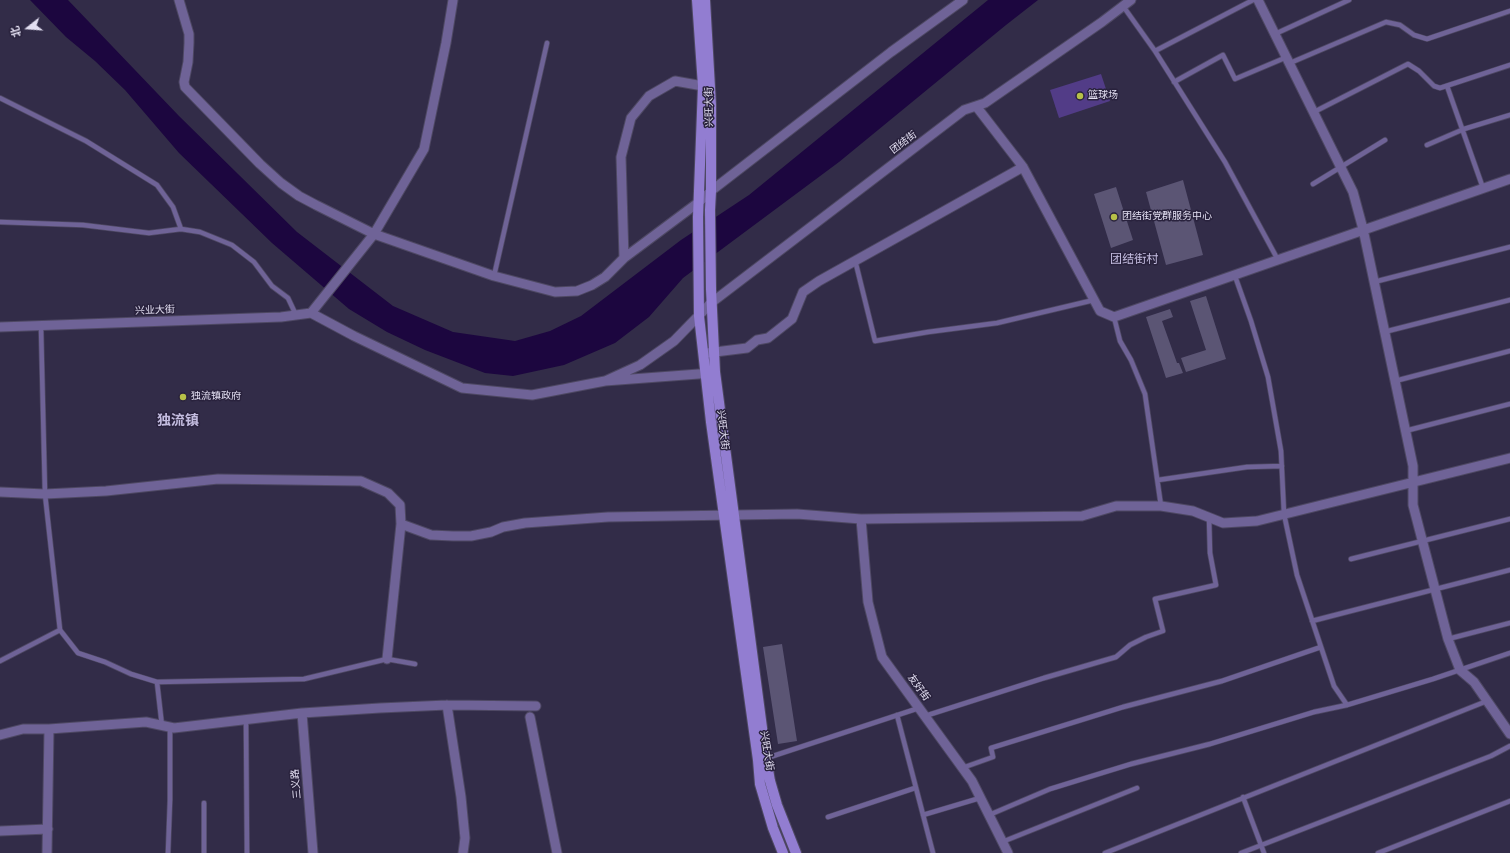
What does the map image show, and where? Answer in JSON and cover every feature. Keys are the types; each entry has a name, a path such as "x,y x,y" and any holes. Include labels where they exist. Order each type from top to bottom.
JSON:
{"street":[{"path":"179,0 189,34 188,62 184,82 187,90 260,164 281,183 299,196 374,234 494,276 555,292 577,291 592,285 605,277 624,258 699,202 711,191 891,52 963,0"},
{"path":"453,0 446,43 424,149 374,234 312,313 354,336 462,388 532,396 605,381 710,373"},
{"name":"兴旺大街","path":"697,0 703,86 698,217 699,316 703,354 710,373 728,516 762,759 762,791 773,828 783,853"},
{"name":"兴旺大街","path":"704,0 711,105 710,289 714,353 710,373"},
{"name":"团结街","path":"605,381 640,365 660,352 674,341 711,303 964,110 985,103 1131,0"},
{"path":"1258,0 1353,192 1363,229 1413,466 1413,505 1448,639 1460,670 1474,682 1510,734"},
{"path":"624,258 620,157 631,118 649,96 675,81 703,86"},
{"path":"976,106 1023,168 1100,311 1114,317 1510,179"},
{"path":"703,354 746,348 757,340 768,338 792,319 803,292 819,280 1023,168"},
{"name":"兴业大街","path":"0,328 296,315 312,313"},
{"path":"401,524 431,535 471,536 491,532 503,527 525,523 608,517 797,514 861,519 1082,516 1116,506 1161,506 1193,511 1223,523 1257,521 1510,458"},
{"path":"0,492 44,494 106,492 218,479 361,481 388,492 400,505 401,524 387,659"},
{"name":"友好街","path":"861,519 868,602 882,657 972,781 1002,842 1005,852"},
{"path":"447,705 461,797 465,838 463,853"},
{"path":"0,735 23,729 49,729 146,722 174,728 302,713 447,705 536,706"},
{"name":"三义路","path":"302,713 313,853"},
{"path":"530,717 557,853"},
{"path":"47,853 49,729"},
{"name":"兴旺大街","path":"762,759 777,805 796,853"},
{"path":"0,831 48,829"}],"lane":[{"path":"1155,51 1253,0"},
{"path":"1275,34 1349,0"},
{"path":"1123,6 1155,51 1225,162 1278,260"},
{"path":"1174,82 1222,55 1235,79 1386,22 1400,25 1414,35 1428,38 1510,11"},
{"path":"494,276 547,43"},
{"path":"1314,112 1408,64 1419,71 1434,86 1440,88 1510,65"},
{"path":"1446,86 1483,188"},
{"path":"0,98 86,142 157,185 173,207 181,229"},
{"path":"1427,145 1462,130 1510,115"},
{"path":"1313,184 1386,140"},
{"path":"0,222 83,225 149,233 181,229 200,232 232,245 254,262 272,286 288,298 296,315"},
{"path":"1374,282 1510,247"},
{"path":"855,260 875,341 997,323 1094,300"},
{"path":"1235,276 1251,321 1268,377 1281,451 1284,514 1296,575 1334,686 1346,705"},
{"path":"1384,332 1510,300"},
{"path":"1114,317 1120,341 1132,360 1145,394 1161,506"},
{"path":"41,327 44,494 60,630 78,653 105,662 131,674 157,682 304,679 387,659 415,664"},
{"path":"1395,381 1510,351"},
{"path":"1405,431 1510,404"},
{"path":"1158,480 1247,467 1282,466"},
{"path":"925,716 1116,657 1130,645 1163,631 1155,598 1216,585 1210,553 1209,517"},
{"path":"1351,560 1510,519"},
{"path":"1312,622 1510,570"},
{"path":"1448,639 1510,623"},
{"path":"0,660 60,630"},
{"path":"962,768 993,757 991,748 1123,707 1222,681 1321,647"},
{"path":"989,815 1050,790 1131,764 1210,744 1314,712 1346,705 1510,653"},
{"path":"157,682 166,726 170,800 168,853"},
{"path":"1105,853 1487,701"},
{"path":"762,759 919,708"},
{"path":"897,715 933,853"},
{"path":"246,720 247,853"},
{"path":"1241,853 1491,756 1510,746"},
{"path":"828,817 915,788"},
{"path":"1002,842 1137,788"},
{"path":"1243,797 1264,853"},
{"path":"923,815 980,798"},
{"path":"1378,853 1510,801"},
{"path":"204,803 204,853"}],"shaded area":[{"path":"30,0 68,0 179,116 297,232 393,306 453,332 515,341 550,331 581,316 681,240 749,195 988,0 1038,0 839,162 683,278 649,317 615,343 564,365 513,376 485,373 425,350 387,332 349,309 272,243 179,153 125,90 95,61 66,37"},
{"name":"篮球场","path":"1101,74 1110,101 1059,118 1050,90"}],"building":[{"path":"1183,180 1203,255 1166,265 1146,192"},
{"name":"团结街党群服务中心","path":"1116,187 1133,240 1111,248 1094,194"},
{"path":"1206,296 1226,359 1186,372 1181,358 1206,350 1190,301"},
{"path":"1170,309 1173,317 1162,321 1177,363 1179,363 1183,373 1166,378 1146,317"},
{"path":"782,644 797,741 778,744 763,647"}],"place":[{"name":"篮球场","path":"1080,96"},
{"name":"团结街党群服务中心","path":"1114,217"},
{"name":"独流镇政府","path":"183,397"}],"district":[{"name":"团结街村","path":"1134,260"},
{"name":"独流镇","path":"178,422"}]}
